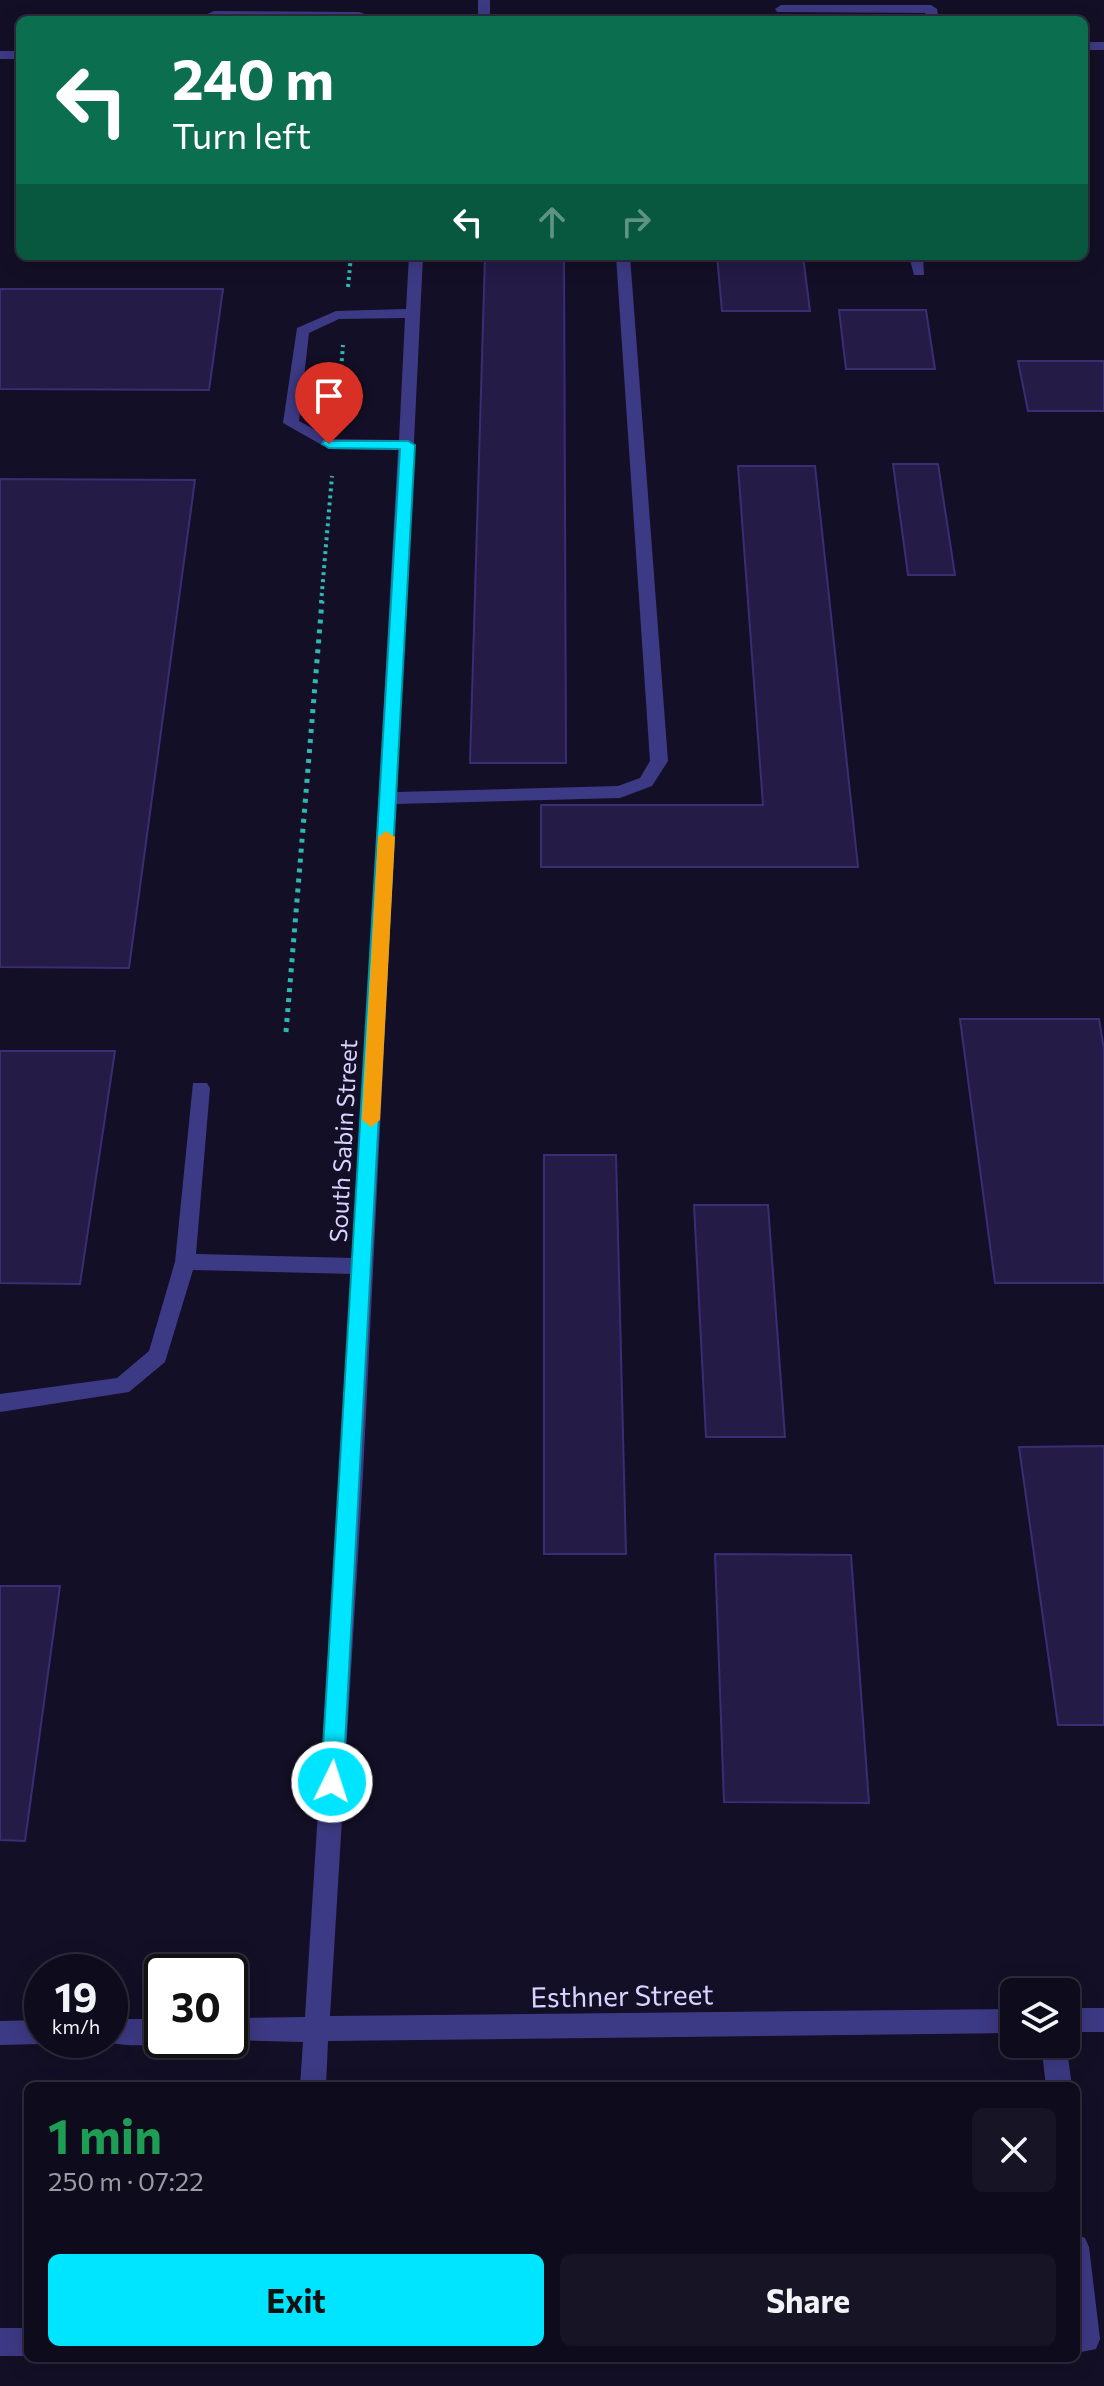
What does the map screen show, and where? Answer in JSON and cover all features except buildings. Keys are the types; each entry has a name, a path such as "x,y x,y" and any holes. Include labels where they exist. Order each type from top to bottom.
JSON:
{"street":[{"path":"781,10 931,9 932,16"},
{"path":"211,16 359,16"},
{"name":"South Sabin Street","path":"313,2082 363,1266 416,260"},
{"path":"389,798 620,792 646,782 659,761 623,260"},
{"path":"917,260 919,272"},
{"path":"408,445 335,444 291,423 302,331 336,315 413,313"},
{"path":"0,1403 122,1386 158,1356 185,1262 200,1088"},
{"path":"185,1262 363,1266"},
{"path":"1080,2020 1104,2020"},
{"name":"Esthner Street","path":"248,2030 1000,2021"},
{"path":"0,2033 24,2032"},
{"path":"1056,2058 1059,2082"},
{"path":"1080,2284 1086,2339 1080,2339"},
{"path":"0,2342 24,2342"}],"path":[{"path":"286,1032 351,260"}],"slow traffic":[{"path":"371,1120 386,837"}],"route":[{"path":"329,444 408,445 352,1474 332,1782"}]}
